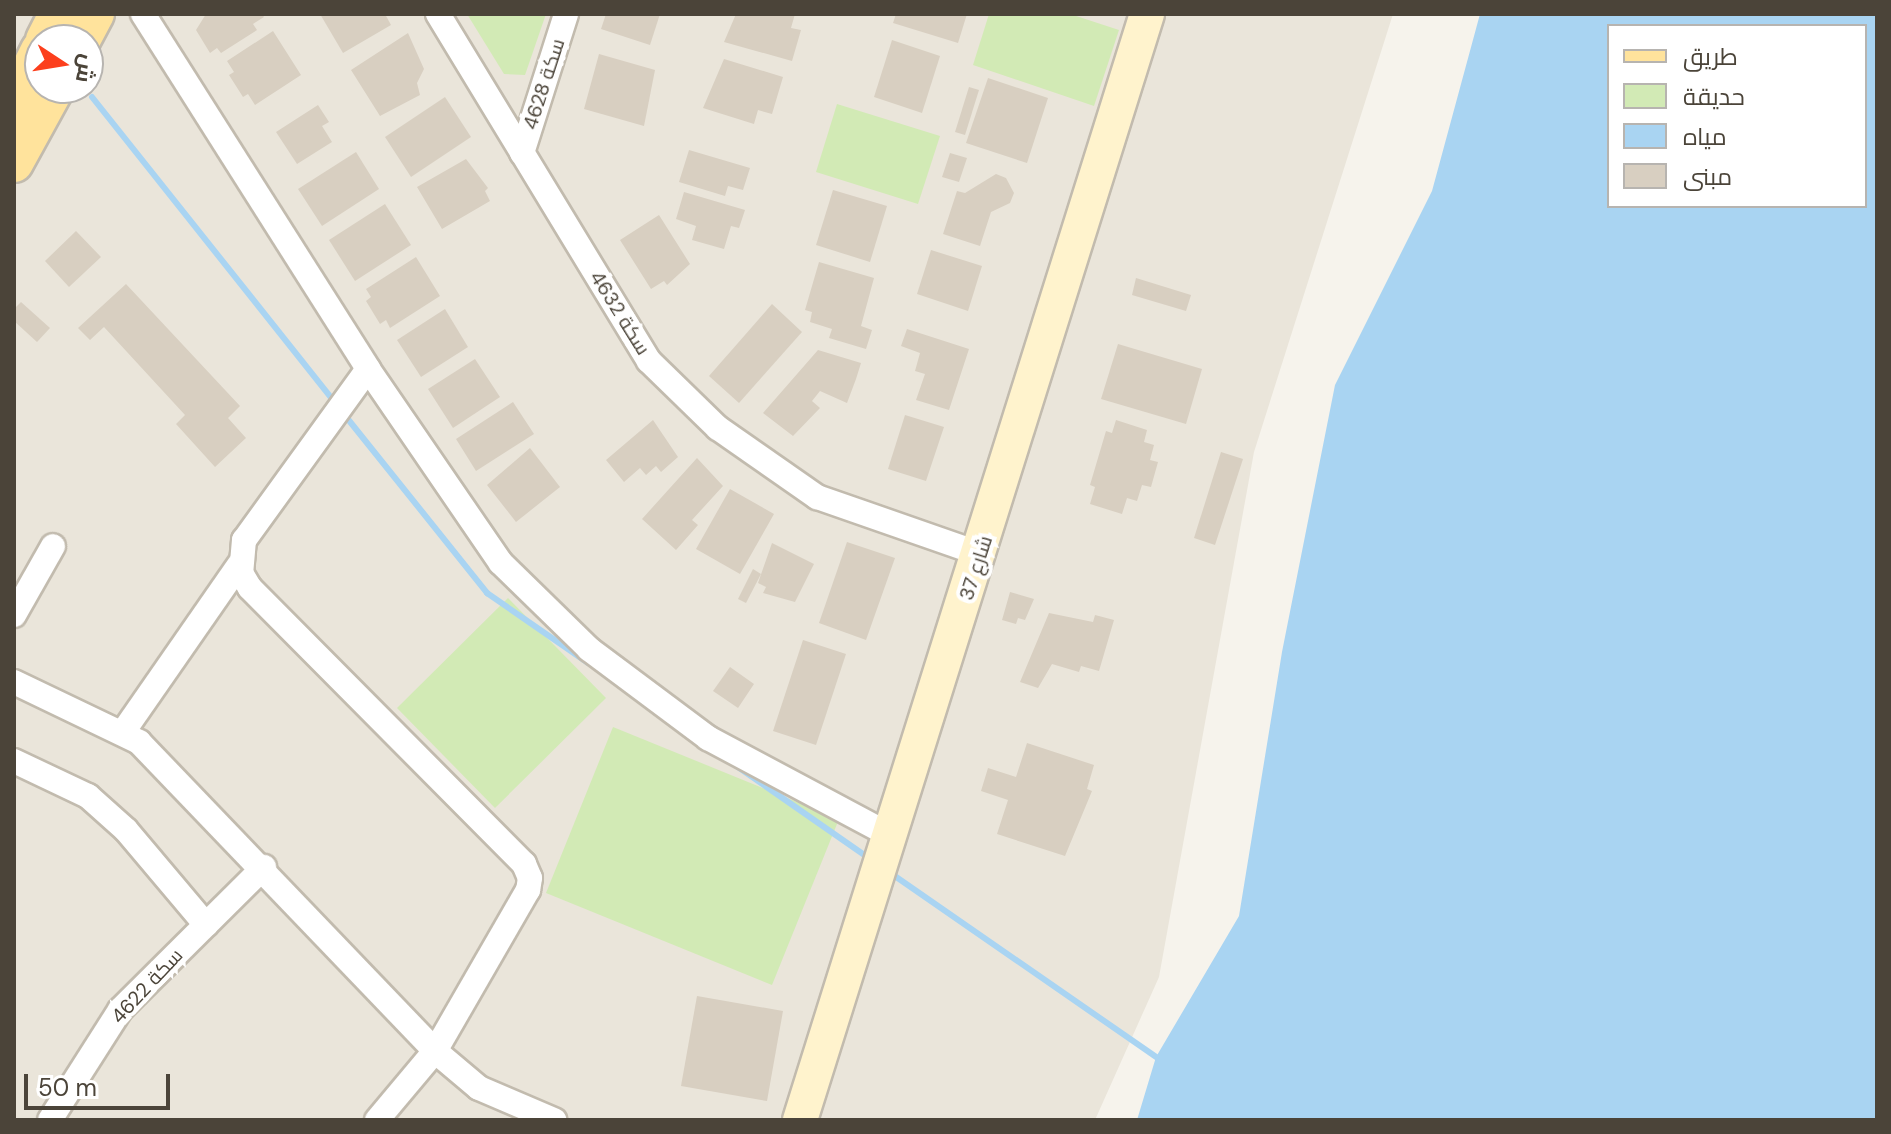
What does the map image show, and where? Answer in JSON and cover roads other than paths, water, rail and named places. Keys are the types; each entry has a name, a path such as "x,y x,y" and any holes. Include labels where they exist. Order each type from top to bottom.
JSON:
{"main road":[{"path":"71,24 95,14"},
{"path":"14,163 46,104"}],"street":[{"path":"143,14 368,369 501,563 589,649 708,738 890,835"},
{"name":"سكة 4632","path":"438,14 649,361 718,428 817,497 981,554"},
{"name":"سكة 4628","path":"522,153 566,14"},
{"name":"شارع 37","path":"800,1120 981,554 1147,14"},
{"path":"123,732 239,565 244,540 368,369"},
{"path":"14,615 53,546"},
{"path":"239,565 250,588 524,864 530,878 435,1051 377,1120"},
{"path":"14,682 123,732 153,753 435,1051 479,1088 554,1120"},
{"path":"14,761 88,796 126,830 206,925"},
{"name":"سكة 4622","path":"50,1120 120,1010 264,867"}],"water":[{"path":"1480,14 1877,14 1877,1120 1137,1120 1156,1057 1239,916 1282,652 1335,385 1432,191"}],"waterway":[{"path":"98,104 336,404"},
{"path":"343,413 487,593 588,663"},
{"path":"735,765 870,859"},
{"path":"889,872 1156,1057"}]}
